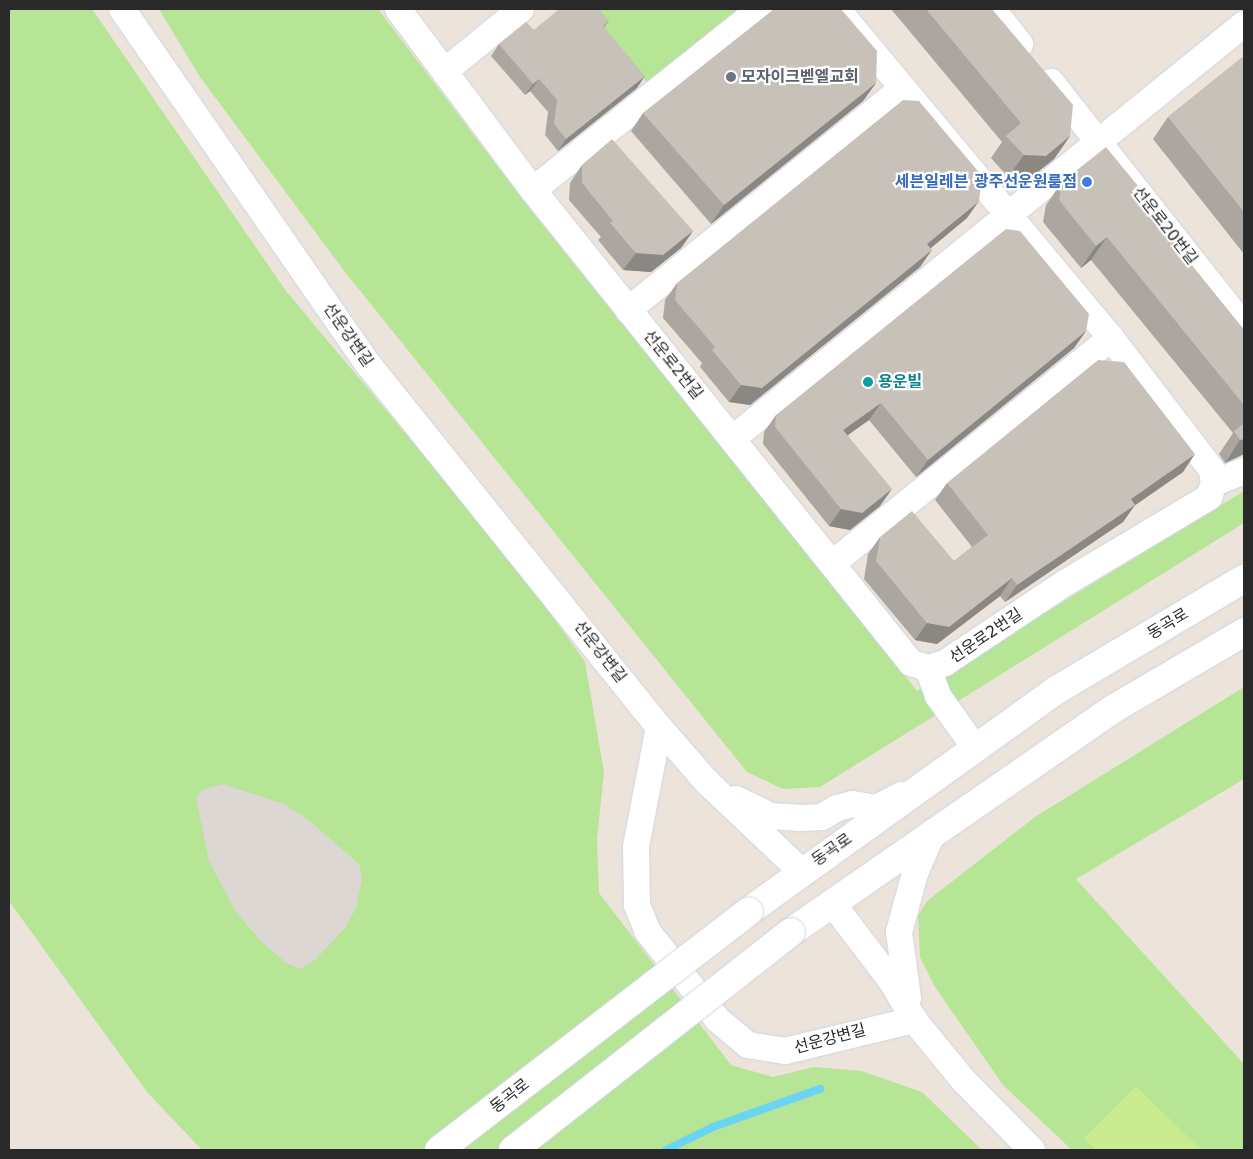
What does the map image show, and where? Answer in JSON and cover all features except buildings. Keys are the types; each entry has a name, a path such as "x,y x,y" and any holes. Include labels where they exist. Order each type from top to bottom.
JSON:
{"main road":[{"name":"동곡로","path":"440,1150 802,871 938,777 1055,691 1244,579"},
{"path":"512,1150 791,932 1113,709 1244,632"}],"street":[{"name":"선운강변길","path":"122,9 368,364 659,727 636,847 637,905 648,932 718,1020 748,1044 785,1051 914,1020"},
{"name":"선운로2번길","path":"398,9 533,190 911,663 928,668 945,663 1065,583 1209,497 1214,483"},
{"path":"445,71 521,9"},
{"path":"533,190 760,9"},
{"path":"837,9 1111,338 1212,470 1214,483 1244,471"},
{"name":"선운로20번길","path":"992,9 1244,326"},
{"path":"732,439 1007,214 1244,24"},
{"path":"628,310 902,89"},
{"path":"833,563 1111,338"},
{"path":"928,668 938,696 976,749"},
{"path":"659,727 706,781 802,871"},
{"path":"706,781 749,807 771,816 801,818 822,817 837,808 853,804 876,808 938,777"},
{"path":"914,1020 899,932 915,873 933,832"},
{"path":"832,903 893,982 914,1020 964,1081 1032,1150"}],"green space":[{"path":"9,9 92,9 286,291 515,564 585,662 604,772 597,839 599,893 731,1065 773,1077 814,1067 861,1071 922,1092 982,1150 202,1150 147,1092 9,901"},
{"path":"159,9 378,9 527,205 917,691 1244,491 1244,523 820,787 783,789 747,772 345,272 200,77"},
{"path":"589,9 745,9 649,85"},
{"path":"1244,687 1244,779 1076,879 1244,1064 1244,1150 1072,1150 1003,1085 935,987 920,957 918,916 927,901 1035,817"},
{"path":"1136,1086 1201,1150 1096,1150 1084,1138"}],"shaded area":[{"path":"222,784 284,804 311,822 359,864 362,879 356,908 345,928 315,960 300,969 286,963 260,940 236,912 209,861 196,798 204,789"}],"waterway":[{"path":"666,1150 713,1127 820,1089"}],"place":[{"name":"모자이크벧엘교회","path":"731,77"},
{"name":"세븐일레븐 광주선운원룸점","path":"1087,182"},
{"name":"용운빌","path":"868,382"}]}
